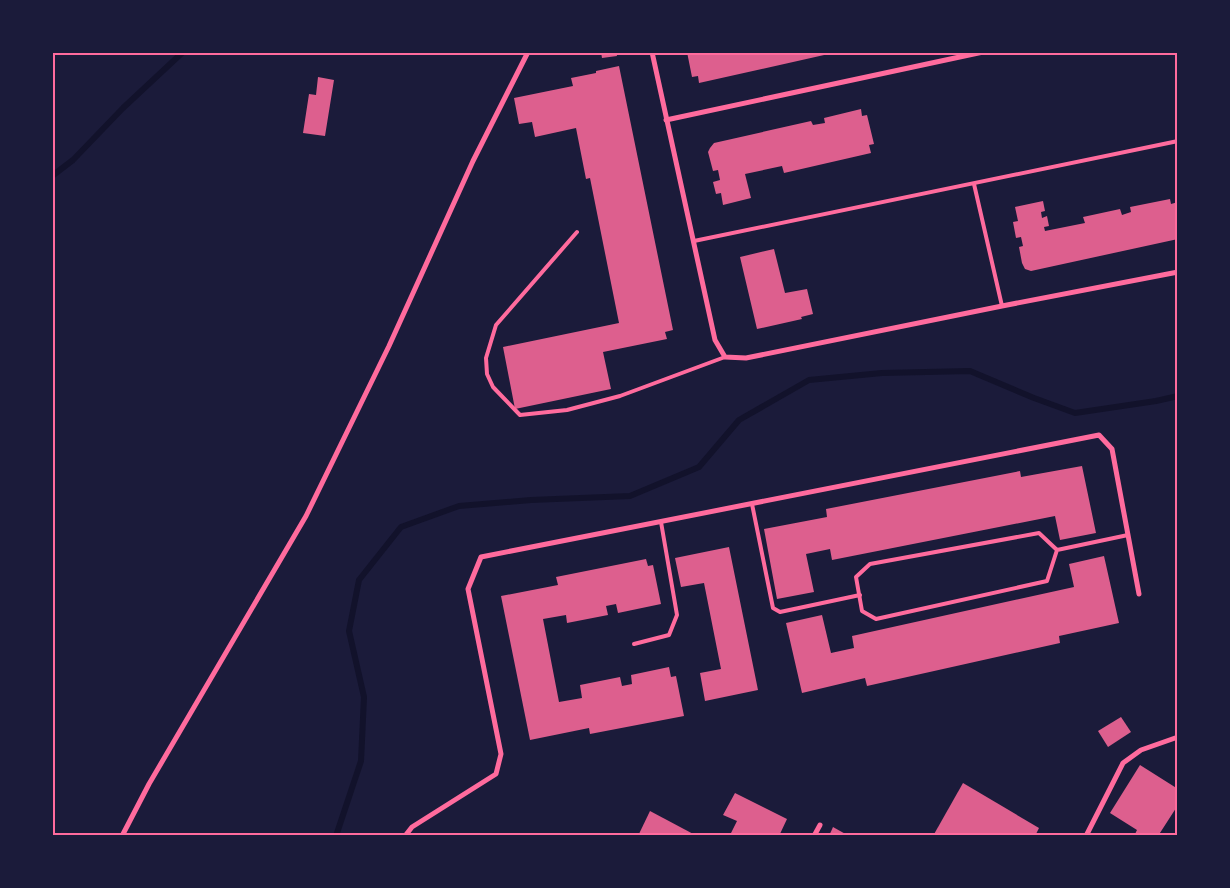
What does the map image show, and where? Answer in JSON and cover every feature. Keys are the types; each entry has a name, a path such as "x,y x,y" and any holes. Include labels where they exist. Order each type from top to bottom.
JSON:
{"street":[{"path":"122,836 149,784 306,516 389,346 473,161 528,52"},
{"path":"652,52 715,340 725,357 746,358 1178,272"},
{"path":"666,120 983,52"},
{"path":"405,836 412,827 496,774 501,754 468,589 481,557 1099,435 1112,449 1139,594"},
{"path":"1086,836 1124,763 1142,750 1178,737"},
{"path":"814,836 820,825"}],"lane":[{"path":"694,242 1178,141"},
{"path":"974,184 1002,306"},
{"path":"577,232 496,325 486,358 487,374 493,387 520,415 567,410 620,396 725,357"},
{"path":"752,504 773,608 780,612 860,595"},
{"path":"634,644 669,635 678,615 661,522"},
{"path":"1039,533 1057,550 1047,581 876,619 862,611 856,577 870,564 1039,533"},
{"path":"1057,550 1128,535"}],"building":[{"path":"601,52 616,52 617,56 602,58"},
{"path":"687,52 833,53 699,83 698,76 692,77"},
{"path":"619,66 673,330 665,332 667,339 603,352 611,389 515,409 503,347 619,323 590,178 586,179 576,128 535,137 532,122 519,124 514,98 573,86 571,78"},
{"path":"318,77 334,80 325,136 303,133 309,94 316,95"},
{"path":"861,109 862,116 867,115 874,144 869,145 871,153 784,173 782,166 745,174 751,198 723,205 721,193 716,194 713,182 720,180 718,170 713,171 708,152 714,143 811,121 813,125 825,123 824,118"},
{"path":"1170,199 1171,204 1178,202 1178,239 1031,271 1025,269 1022,263 1019,247 1023,246 1021,237 1016,238 1013,222 1018,221 1015,207 1043,201 1045,211 1041,212 1042,218 1047,216 1049,226 1044,227 1045,231 1085,223 1083,217 1120,209 1122,215 1131,212 1130,207"},
{"path":"774,249 785,293 807,289 813,314 801,317 802,319 757,329 740,257"},
{"path":"1082,466 1096,533 1060,540 1055,516 832,560 830,549 806,554 814,592 777,599 764,529 827,517 826,509 1020,471 1021,477"},
{"path":"729,547 758,690 705,701 700,673 721,669 704,583 681,587 675,558"},
{"path":"1104,556 1119,623 1059,636 1060,643 867,686 865,678 802,693 786,623 822,615 831,653 854,648 852,636 1074,587 1069,564"},
{"path":"646,559 648,566 653,565 661,604 618,613 616,604 606,606 608,615 567,623 566,615 543,619 559,702 582,698 580,685 620,677 622,686 632,684 631,675 669,667 671,677 676,676 684,716 590,734 589,728 530,740 501,596 558,585 556,577"},
{"path":"1121,717 1131,732 1108,747 1098,731"},
{"path":"1140,765 1178,789 1178,805 1158,836 1134,836 1137,830 1110,813"},
{"path":"963,783 1039,828 1035,836 933,836"},
{"path":"735,793 787,819 779,836 735,836 731,833 737,821 723,815"},
{"path":"650,811 697,836 638,836"},
{"path":"833,827 849,836 829,836"}],"waterway":[{"path":"52,176 73,160 123,108 183,52"},
{"path":"336,836 361,761 364,697 349,631 359,580 401,527 459,506 531,500 630,496 699,467 739,420 809,380 882,373 970,371 1075,413 1178,396"}]}
